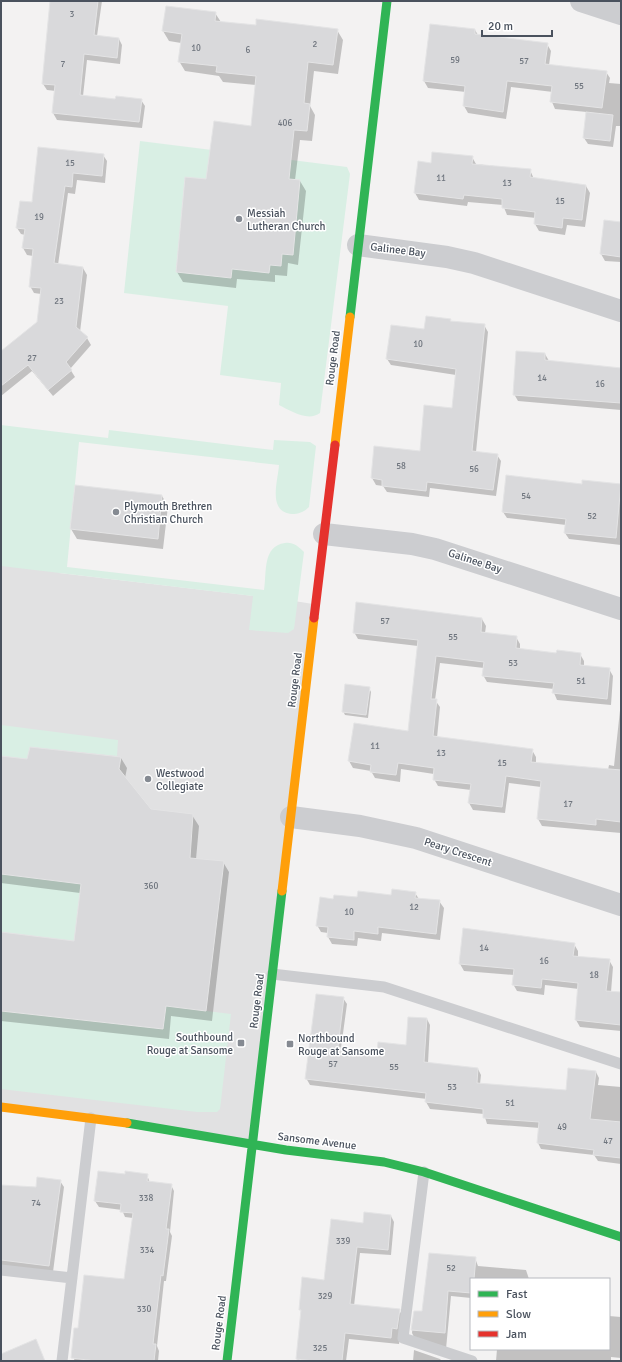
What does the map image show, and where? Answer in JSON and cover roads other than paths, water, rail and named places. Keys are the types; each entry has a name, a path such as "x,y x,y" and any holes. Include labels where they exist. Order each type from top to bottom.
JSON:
{"street":[{"name":"Rouge Road","path":"226,1361 387,1"},
{"path":"581,1 621,14"},
{"name":"Galinee Bay","path":"358,245 447,257 474,263 621,311"},
{"name":"Galinee Bay","path":"324,534 412,544 435,549 621,609"},
{"name":"Peary Crescent","path":"291,817 360,826 409,836 621,905"},
{"name":"Sansome Avenue","path":"1,1107 91,1118 286,1150 384,1162 424,1172 621,1237"}],"lane":[{"path":"272,974 384,987 621,1064"},
{"path":"62,1361 91,1118"},
{"path":"424,1172 403,1338 472,1361"},
{"path":"1,1270 72,1278"}],"place":[{"name":"Messiah Lutheran Church","path":"239,219"},
{"name":"Plymouth Brethren Christian Church","path":"116,512"},
{"name":"Westwood Collegiate","path":"148,779"},
{"name":"Southbound Rouge at Sansome","path":"241,1043"},
{"name":"Northbound Rouge at Sansome","path":"290,1044"}]}
